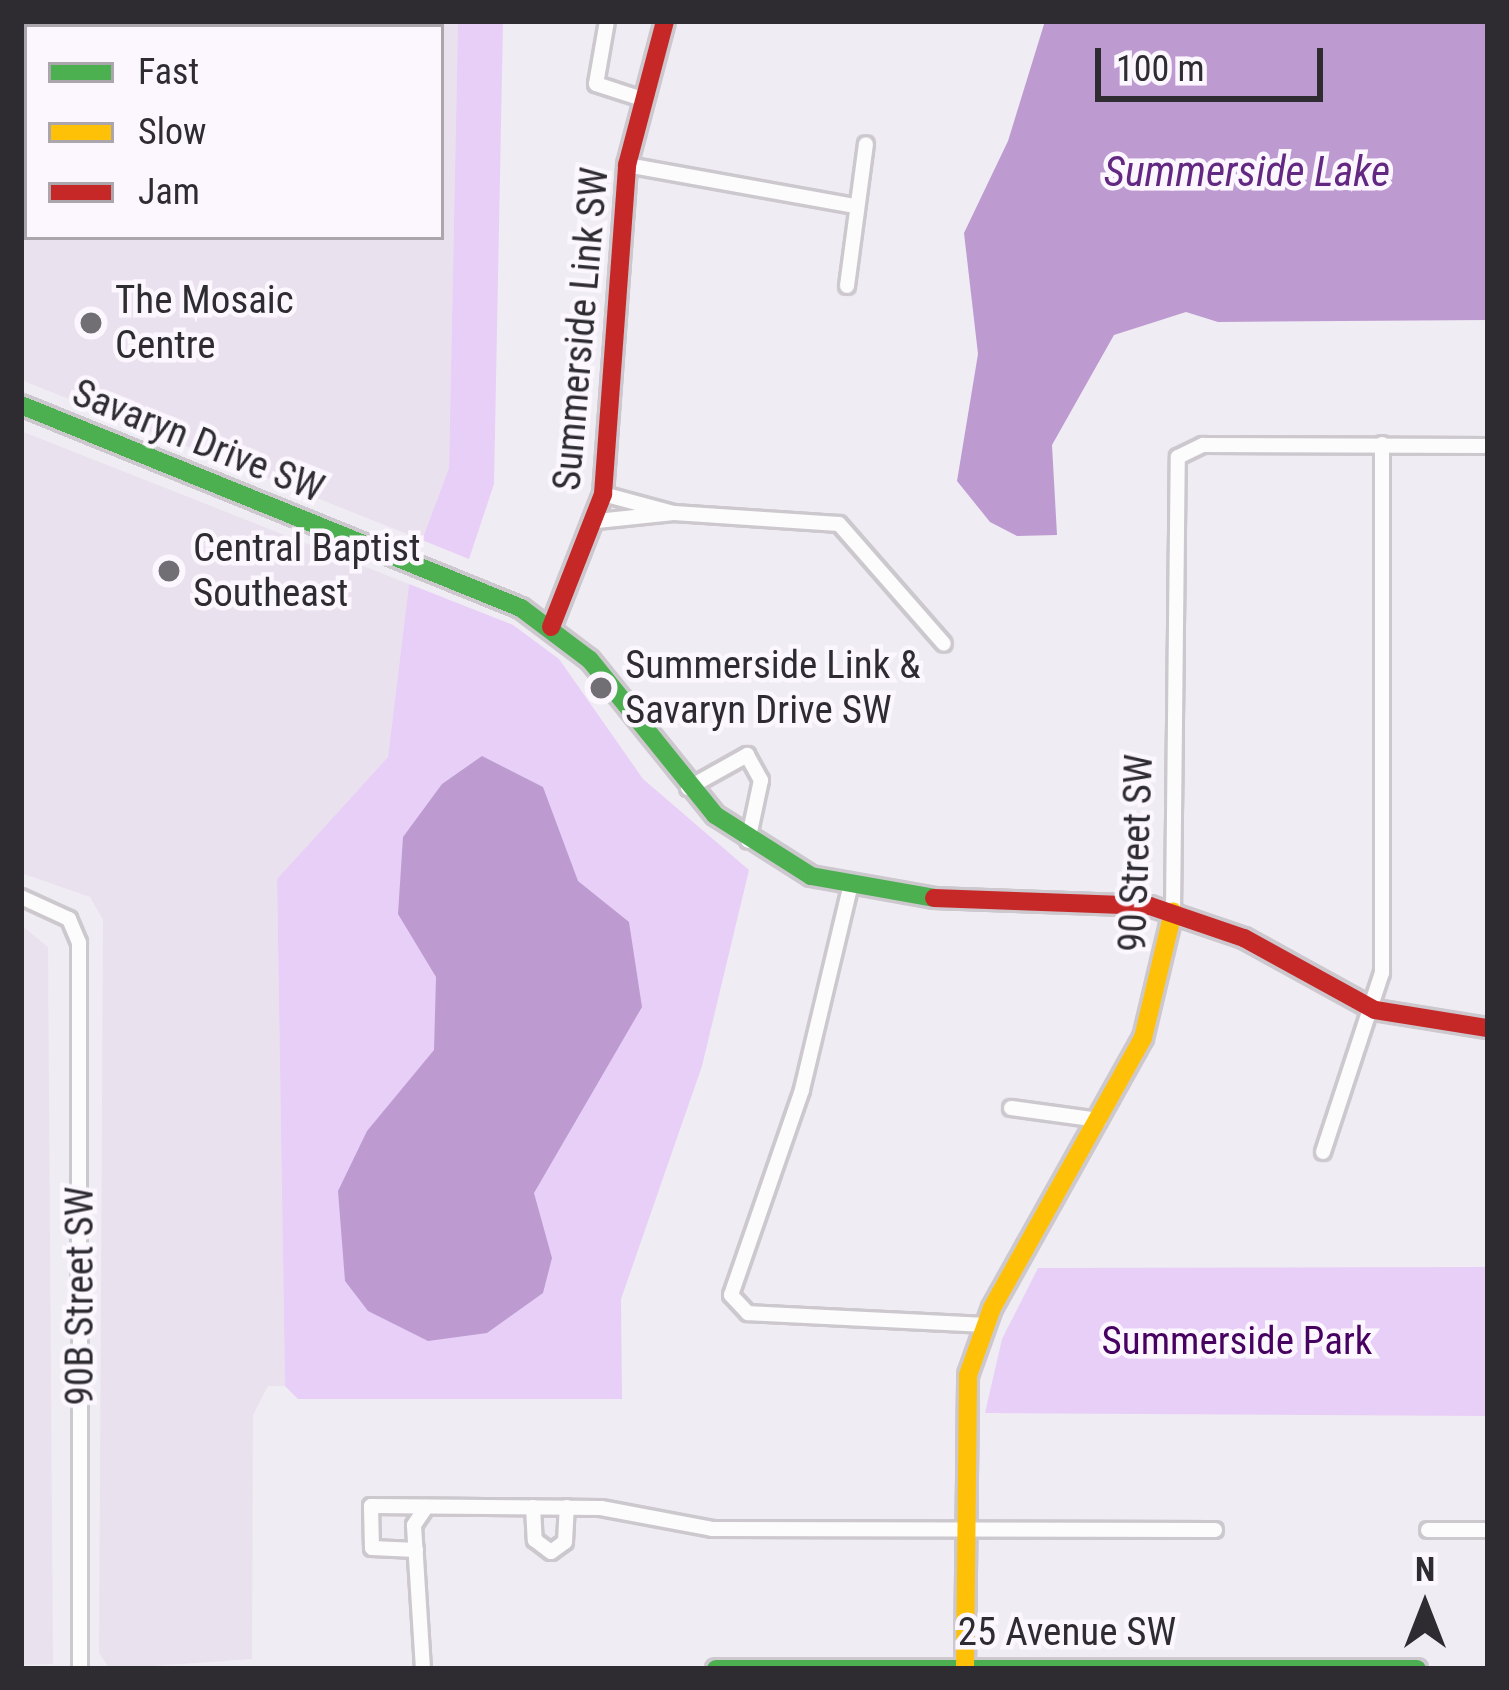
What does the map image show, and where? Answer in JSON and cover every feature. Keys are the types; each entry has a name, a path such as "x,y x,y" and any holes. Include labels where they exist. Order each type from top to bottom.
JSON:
{"street":[{"path":"607,21 596,84 639,98"},
{"name":"Summerside Link SW","path":"551,627 597,521 603,494 627,165 660,22"},
{"path":"847,286 866,144"},
{"path":"627,165 855,206"},
{"name":"Savaryn Drive SW","path":"21,405 551,627 607,679 687,789 748,841 850,888 1173,912 1375,1010 1488,1028"},
{"path":"1323,1152 1375,1010 1382,444"},
{"name":"90 Street SW","path":"964,1666 965,1390 984,1325 1150,1022 1173,912 1178,457 1203,445 1488,446"},
{"path":"603,494 674,513"},
{"path":"597,521 674,513 839,524 944,644"},
{"path":"687,789 747,755 761,780 748,841"},
{"path":"850,888 736,1304 984,1325"},
{"name":"90B Street SW","path":"21,897 73,925 80,1669"},
{"path":"1011,1108 1099,1120"},
{"path":"423,1669 416,1550 427,1507"},
{"path":"533,1507 535,1540 551,1552 565,1542 567,1507"},
{"path":"416,1550 372,1548 369,1510 567,1507 699,1528 1215,1531"},
{"path":"1428,1530 1488,1530"},
{"name":"25 Avenue SW","path":"716,1669 1417,1669"}],"shaded area":[{"path":"108,21 458,21 449,468 422,540 21,380 24,231 24,240 444,240 444,24"},
{"path":"21,431 409,584 388,757 277,879 285,1386 268,1386 253,1415 252,1659 110,1669 99,1653 103,920 90,897 21,873"},
{"path":"21,925 48,947 53,1664 21,1665"}],"green space":[{"path":"458,21 503,21 494,484 469,559 422,540 449,468"},
{"path":"409,584 513,625 559,659 643,779 749,870 702,1066 621,1299 622,1399 298,1399 285,1386 277,879 388,757"},
{"name":"Summerside Park","path":"1488,1267 1488,1416 985,1413 1002,1339 1038,1268"}],"water":[{"name":"Summerside Lake","path":"1045,21 1488,21 1488,320 1218,322 1186,312 1114,335 1052,445 1057,535 1017,536 990,522 957,481 978,354 964,233 1008,141"},
{"path":"482,756 543,787 578,881 629,922 642,1007 534,1193 552,1258 543,1293 487,1333 428,1341 368,1311 345,1281 338,1191 367,1131 434,1050 436,977 398,914 403,837 442,784"}],"traffic: fast":[{"path":"21,405 521,608 590,660 715,815 811,876 934,898"},
{"path":"716,1669 1417,1669"}],"traffic: slow":[{"path":"21,134 24,127"},
{"path":"965,1669 968,1375 992,1308 1143,1038 1173,912"}],"traffic: jam":[{"path":"551,627 603,494 627,165 665,21"},
{"path":"934,898 1150,906 1244,938 1375,1010 1488,1028"}],"place":[{"name":"The Mosaic Centre","path":"91,323"},
{"name":"Central Baptist Southeast","path":"169,571"},
{"name":"Summerside Link & Savaryn Drive SW","path":"601,688"}]}
